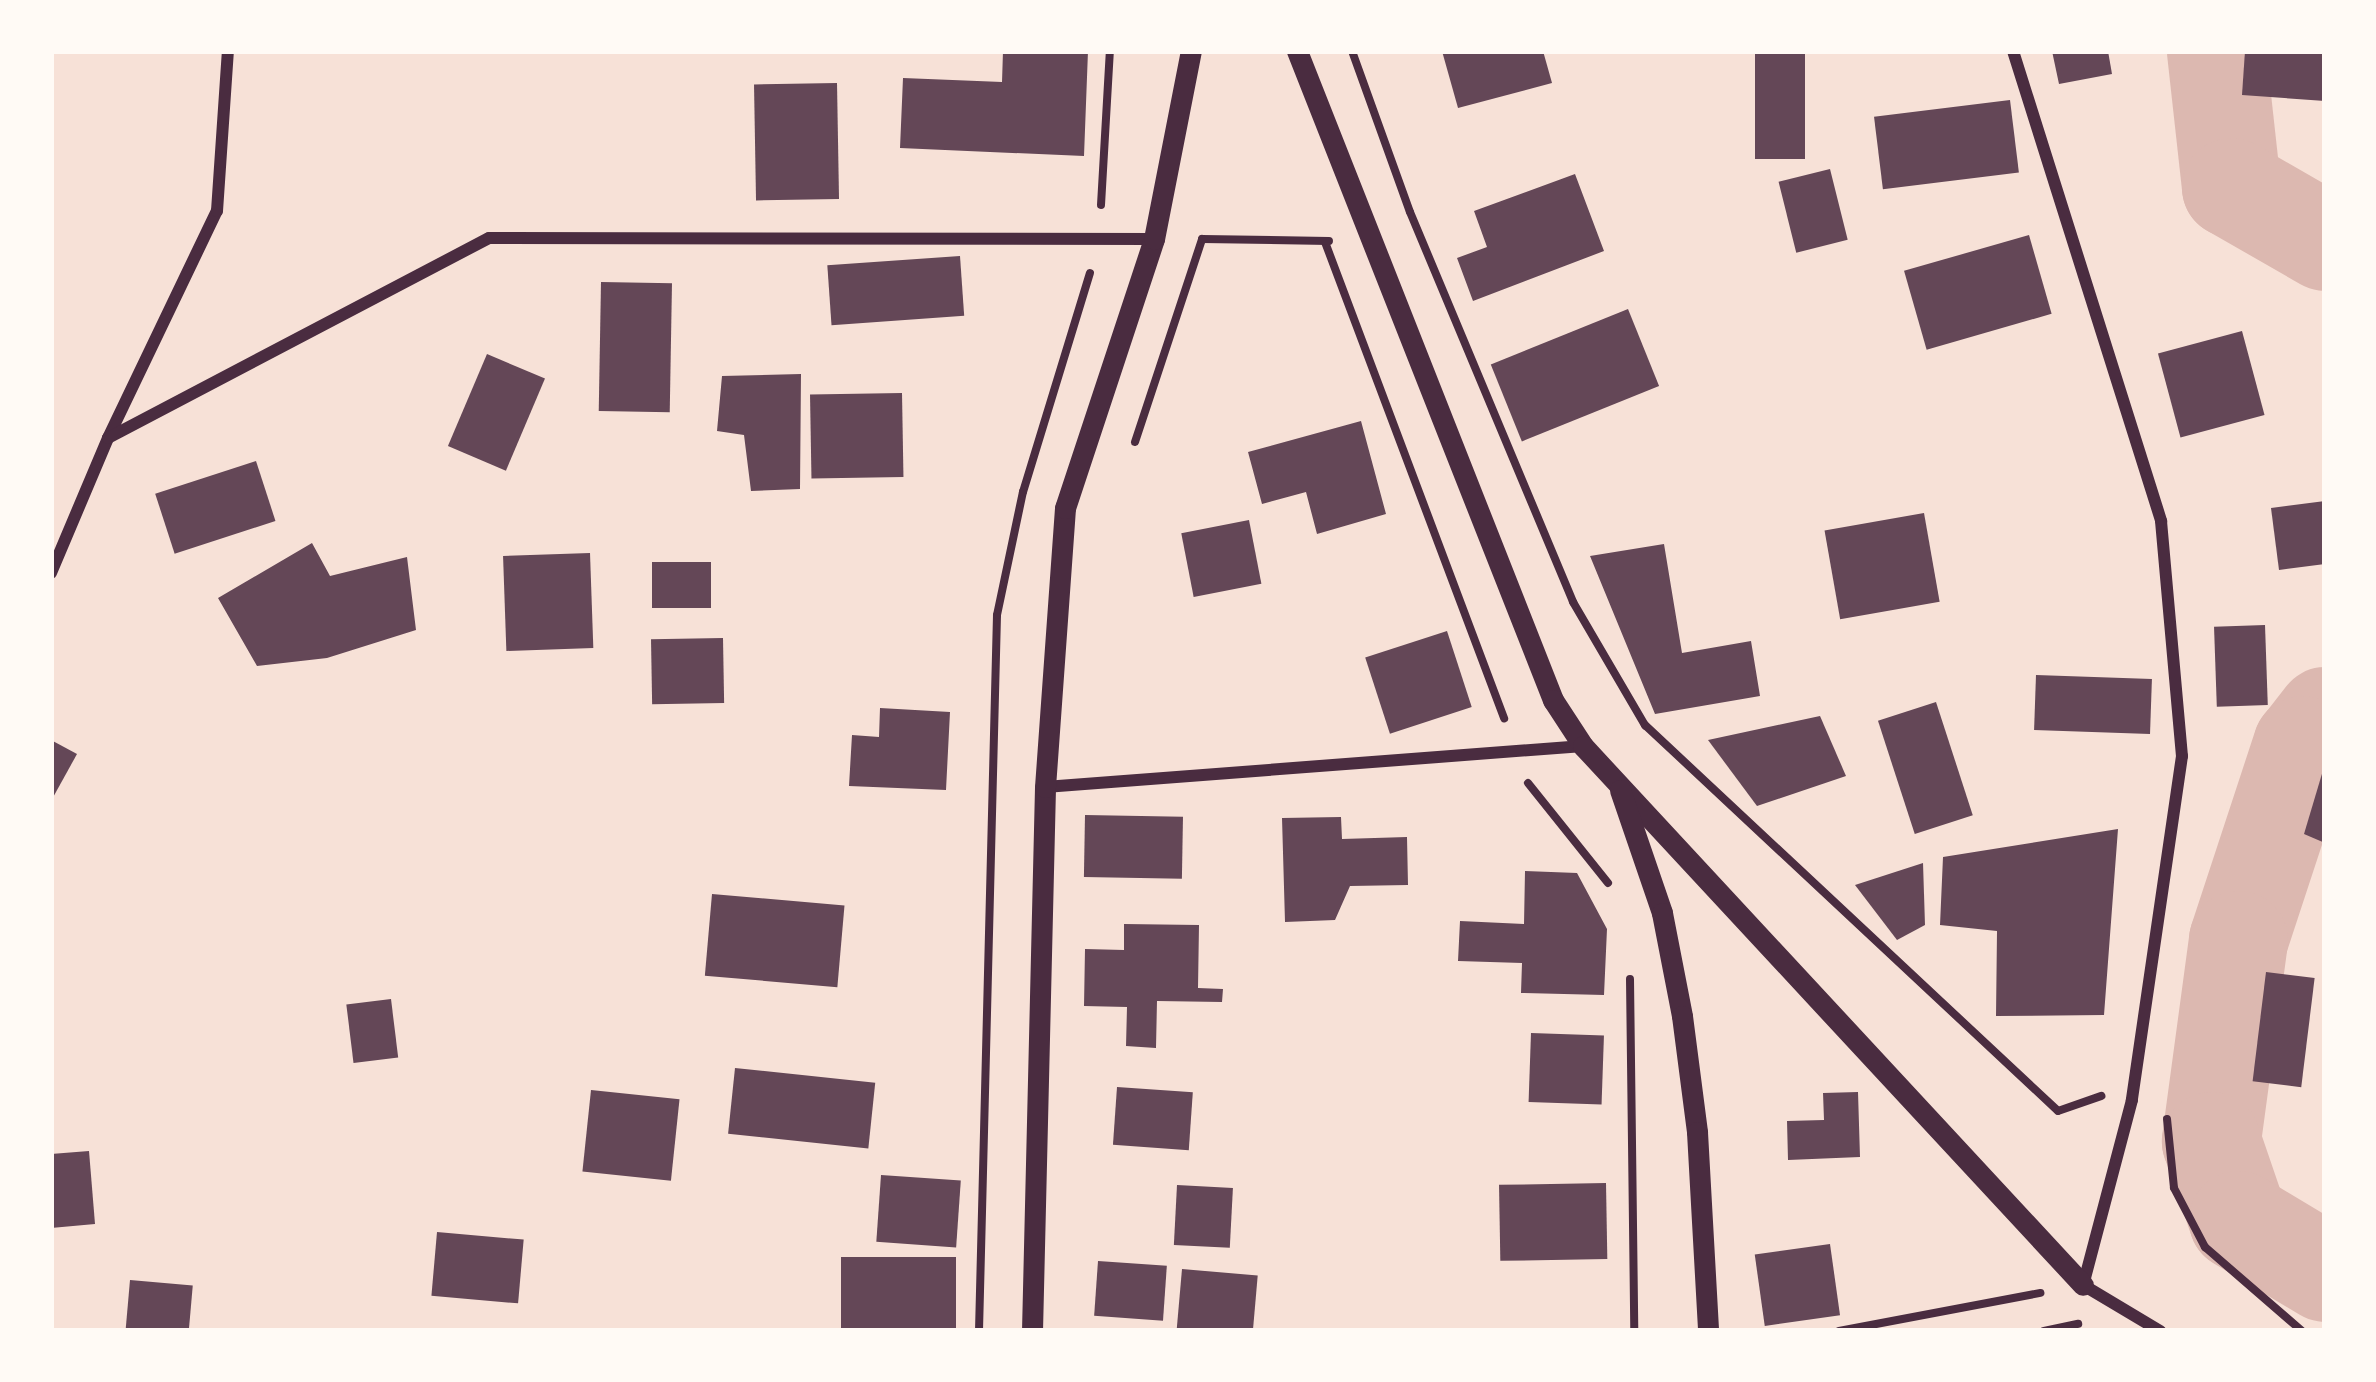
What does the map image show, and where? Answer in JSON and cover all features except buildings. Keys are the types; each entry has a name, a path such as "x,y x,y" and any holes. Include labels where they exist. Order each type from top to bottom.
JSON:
{"street":[{"path":"51,573 108,438 217,211 228,51"},
{"path":"1032,1331 1045,787 1065,508 1154,239 1191,51"},
{"path":"1297,51 1553,700 1583,746 2083,1285 2160,1331"},
{"path":"2014,51 2162,521 2182,756 2132,1100 2083,1285"},
{"path":"108,438 489,238 1154,239"},
{"path":"1045,787 1583,746"},
{"path":"1618,784 1662,913 1682,1016 1697,1132 1708,1331"}],"path":[{"path":"1352,51 1410,212 1573,602 1645,725 2057,1111"},
{"path":"1135,442 1202,239 1324,242 1410,212"},
{"path":"1838,1331 2083,1285"}],"waterway":[{"path":"2216,51 2231,187 2325,241"},
{"path":"2325,716 2302,745 2238,940 2211,1141 2238,1220 2325,1272"}]}
